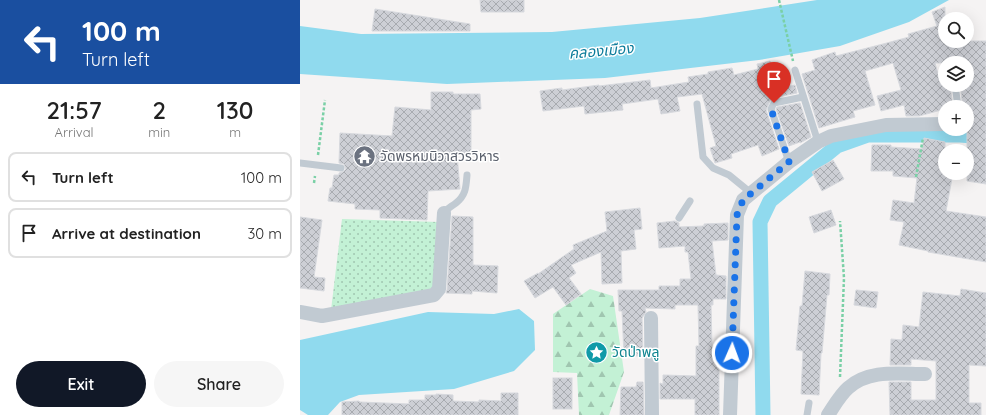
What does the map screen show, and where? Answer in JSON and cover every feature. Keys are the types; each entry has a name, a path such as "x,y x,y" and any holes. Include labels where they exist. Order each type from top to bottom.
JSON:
{"street":[{"path":"730,415 737,215 743,200 789,162 818,142 831,136 886,125 938,124"},
{"path":"300,312 322,316 434,295 439,290 444,214"},
{"path":"651,318 652,415"},
{"path":"828,415 839,397 849,387 860,380 883,374 925,374"}],"lane":[{"path":"795,70 818,142"},
{"path":"789,162 771,109 774,103 803,97"},
{"path":"697,104 703,157 713,168 729,175 751,192"},
{"path":"300,163 341,168"},
{"path":"444,214 447,208 456,204 462,197 466,190 467,175"},
{"path":"679,218 690,201"},
{"path":"807,415 809,403"}],"path":[{"path":"779,0 795,70"},
{"path":"314,183 325,100"},
{"path":"916,177 923,136"},
{"path":"839,397 844,278 840,221"}],"green space":[{"path":"342,219 439,222 435,286 430,291 331,310"},
{"path":"590,289 613,296 624,372 609,415 579,415 577,373 553,372 553,314"}],"water":[{"name":"คลองเมือง","path":"817,0 949,0 909,22 840,46 759,60 605,78 447,84 300,74 300,26 361,34 552,32 700,18"},
{"path":"519,309 534,321 535,350 514,371 454,389 359,395 340,402 328,415 308,415 300,410 300,340 428,312 494,314"}],"building":[{"path":"480,0 524,0 524,12 481,12"},
{"path":"945,7 945,12 938,12 938,48 974,48 974,41 986,41 986,184 967,181 974,180 974,144 967,144 967,136 974,136 974,100 962,100 961,92 974,92 974,56 938,56 938,63 935,63 938,74 938,92 951,92 952,100 938,100 938,111 919,116 906,116 904,105 881,111 877,96 901,90 893,63 865,71 875,105 853,111 855,117 819,128 802,74 815,70 812,60 835,52 836,56 909,37 908,34 937,26 932,12"},
{"path":"375,9 470,24 470,31 372,31"},
{"path":"770,61 777,89 795,85 797,93 773,98 770,101 766,110 779,149 762,156 758,145 731,154 732,158 715,163 710,148 716,146 702,94 677,97 680,111 661,114 658,99 622,104 623,110 585,114 584,106 543,111 540,91 650,80 651,88 689,82 688,77 732,68 734,75 758,69 757,64"},
{"path":"431,92 480,94 481,109 471,110 471,153 457,154 460,189 428,191 427,220 380,218 380,210 355,209 355,204 328,201 334,175 339,175 339,173 346,169 344,164 339,163 340,133 392,136 395,107 431,110"},
{"path":"800,103 811,137 800,143 789,146 776,109 777,107"},
{"path":"924,138 945,142 945,144 938,144 938,180 952,180 946,211 986,217 986,262 928,252 899,245 904,222 890,220 893,200 914,203 917,178 893,176 893,171 871,171 872,145 891,145 891,147 922,149"},
{"path":"833,160 844,179 822,191 812,172"},
{"path":"640,208 642,229 634,230 636,249 621,251 622,283 602,284 601,252 571,265 576,273 569,278 581,294 566,305 553,287 535,298 524,281 538,274 574,249 573,245 607,231 605,212"},
{"path":"831,210 836,225 814,233 809,217"},
{"path":"452,216 473,217 473,265 498,266 497,293 472,291 472,294 446,293"},
{"path":"300,217 322,220 314,277 325,278 324,291 300,288"},
{"path":"675,221 679,223 679,227 728,223 728,240 712,241 716,275 726,276 726,299 713,299 713,305 711,305 712,346 718,346 717,367 719,367 719,415 695,415 695,399 660,399 660,383 663,384 663,375 696,376 696,346 699,346 698,305 675,305 675,309 645,308 646,312 642,318 643,356 624,356 622,311 619,311 618,290 659,290 659,286 680,286 680,279 691,279 688,252 685,252 685,246 659,248 657,223"},
{"path":"805,271 830,274 829,295 827,295 821,353 819,395 801,394 803,351 796,350"},
{"path":"961,289 986,293 986,366 969,365 969,403 981,403 981,415 890,415 889,382 911,382 911,400 936,400 936,361 911,359 911,365 890,365 891,339 902,340 903,325 919,327 923,292 960,296"},
{"path":"856,290 878,292 876,308 854,305"},
{"path":"553,378 572,378 572,409 553,409"},
{"path":"637,382 643,382 644,415 620,415 621,387 636,387"},
{"path":"501,393 518,393 518,415 342,415 342,402 359,401 409,404 409,400 425,400 425,395 436,394 453,395 453,401 501,401"}],"waterway":[{"path":"763,415 760,222 770,201 837,146 868,135 960,135 986,137"}],"place":[{"name":"วัดพรหมนิวาสวรวิหาร","path":"364,156"},
{"name":"วัดป่าพลู","path":"597,352"}],"route":[{"path":"732,353 737,215 743,200 789,162 771,109 774,103"}]}
